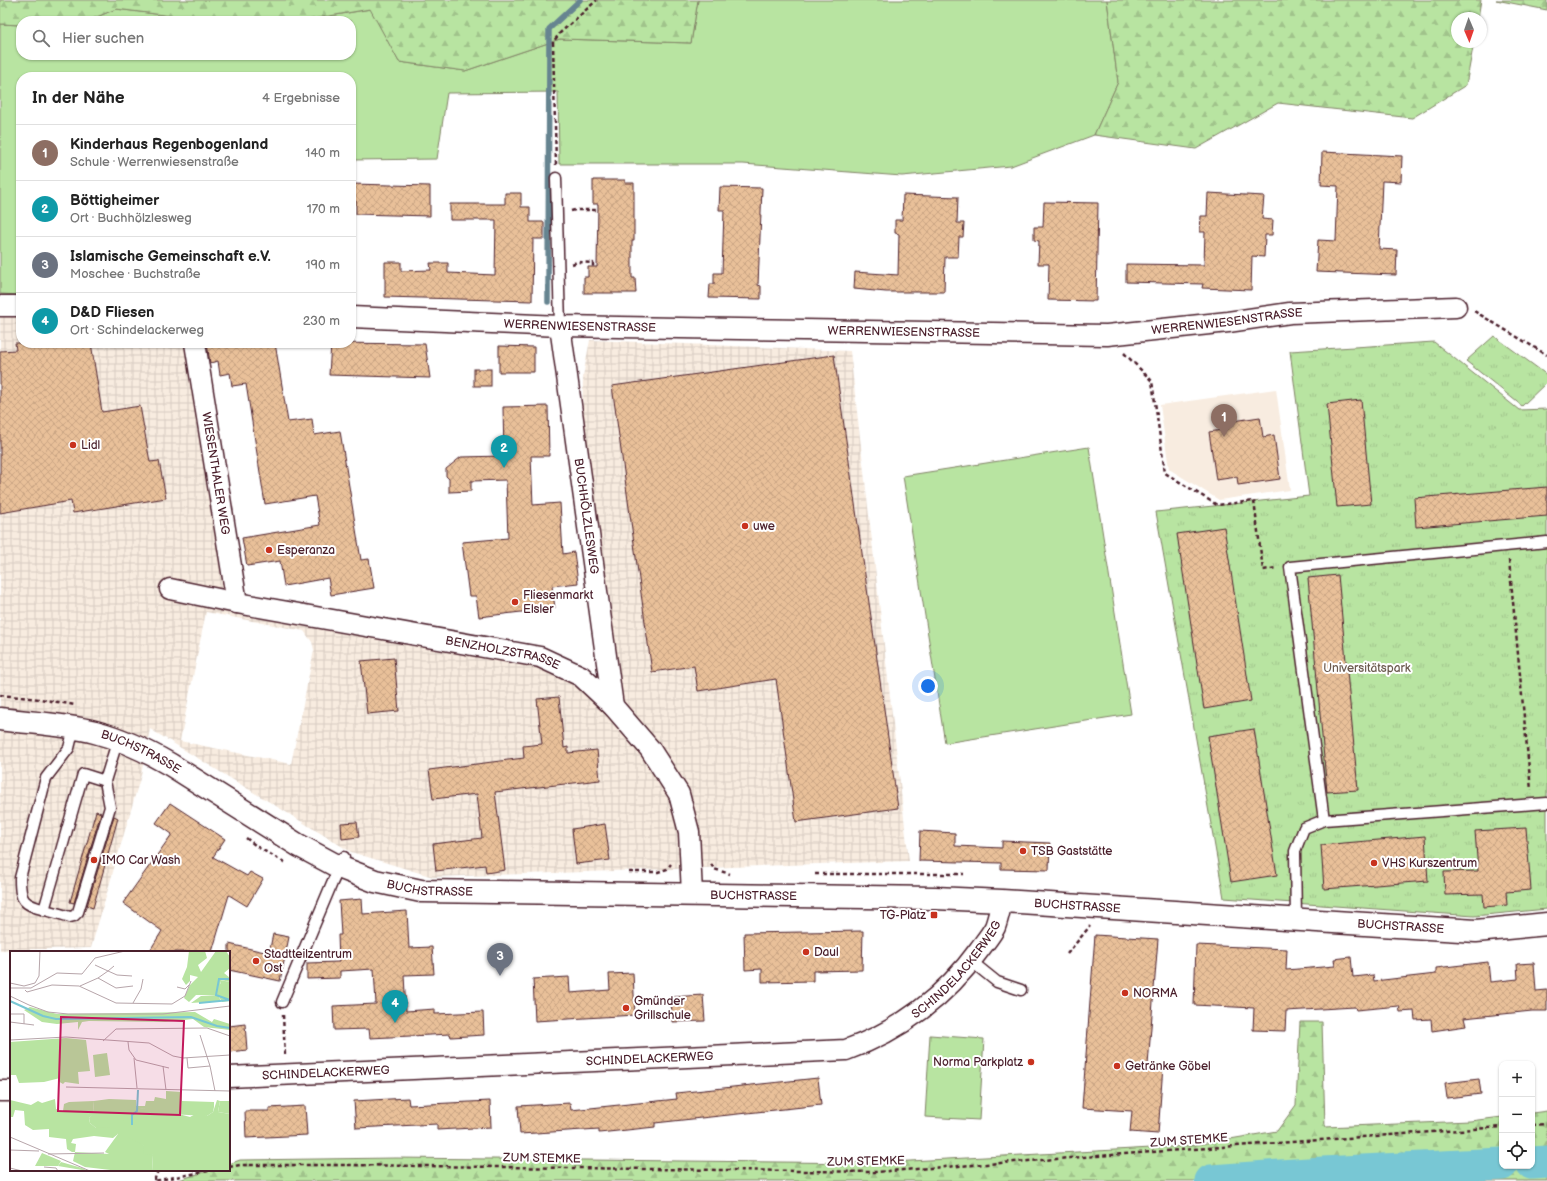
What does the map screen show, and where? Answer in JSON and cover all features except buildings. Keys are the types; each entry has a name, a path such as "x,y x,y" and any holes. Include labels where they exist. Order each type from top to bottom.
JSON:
{"street":[{"path":"0,306 16,306"},
{"name":"WERRENWIESENSTRASSE","path":"356,317 560,326 1107,335 1228,322 1290,313 1456,308"},
{"name":"BUCHHÖLZLESWEG","path":"560,326 613,706"},
{"name":"WIESENTHALER WEG","path":"196,348 237,603"},
{"name":"BENZHOLZSTRASSE","path":"170,589 237,603 540,657 581,676 613,706 650,749 679,794 689,832 692,894"},
{"name":"BUCHSTRASSE","path":"0,719 94,731 118,739 157,757 298,845 342,862 375,881 420,891 913,897 1002,900 1476,930 1547,924"},
{"name":"SCHINDELACKERWEG","path":"230,1077 846,1050 869,1041 899,1026 934,1000 971,961 994,928 1002,900"}],"lane":[{"path":"556,178 560,326"},
{"path":"1324,820 1290,567 1547,542"},
{"path":"74,728 69,748 46,778 20,878 22,898 29,906 70,917 74,916 78,912 110,807 105,782 118,739"},
{"path":"44,910 83,774 105,782"},
{"path":"1296,919 1294,852 1304,828 1324,820 1547,803"},
{"path":"282,1002 342,862"},
{"path":"971,961 997,982 1021,990"}],"path":[{"path":"556,178 553,42 560,33 597,0"},
{"path":"557,216 575,210 598,210"},
{"path":"559,270 577,262 593,263 593,267"},
{"path":"1456,308 1468,308 1547,354"},
{"path":"1107,335 1152,381 1165,473 1217,505 1254,501 1262,570 1290,567"},
{"path":"1507,545 1532,804"},
{"path":"0,695 40,699 78,706"},
{"path":"241,834 259,848 287,864"},
{"path":"710,862 714,869 730,874 738,874"},
{"path":"628,872 658,872 667,869 672,863"},
{"path":"807,874 964,874"},
{"path":"1067,954 1106,907"},
{"path":"282,1002 286,1075"},
{"path":"1535,1125 1547,1124"},
{"name":"ZUM STEMKE","path":"230,1167 240,1165 348,1165 875,1172 1499,1127"},
{"path":"158,1171 154,1181 209,1171"}],"shaded area":[{"path":"0,294 16,295 16,348 196,348 238,603 540,657 612,706 581,475 583,376 590,340 850,351 909,861 433,877 351,852 150,729 141,775 91,948 0,950","holes":["206,612 304,631 312,642 314,650 291,764 180,741"]},
{"path":"1276,389 1290,490 1219,500 1169,469 1160,405"}],"green space":[{"path":"0,0 698,0 691,43 560,39 465,71 399,62 370,9 330,16 171,16 116,9 99,16 16,16 16,25 0,24"},
{"path":"698,0 1107,0 1118,82 1094,135 1011,166 902,176 743,164 559,164 558,92 447,93 437,159 356,160 356,72 16,72 16,295 0,294 0,24 16,25 16,60 356,60 356,16 330,16 371,9 399,62 465,71 560,39 691,43"},
{"path":"1107,0 1481,0 1479,12 1451,12 1451,48 1473,48 1466,85 1412,118 1278,103 1196,149 1094,135 1118,82"},
{"path":"1496,0 1547,0 1547,10"},
{"path":"116,9 171,16 99,16"},
{"path":"1494,336 1547,375 1547,382 1522,406 1466,361"},
{"name":"Universitätspark","path":"1434,342 1519,410 1547,409 1547,909 1474,916 1224,898 1156,512 1309,496 1290,351"},
{"path":"1089,447 1131,714 945,743 903,476"},
{"path":"1300,1022 1322,1022 1325,1127 1470,1121 1499,1117 1499,1169 1535,1169 1535,1113 1547,1111 1547,1181 176,1181 207,1171 230,1171 230,1164 240,1160 396,1158 873,1163 1189,1146 1277,1131 1296,1105"},
{"path":"930,1035 984,1039 979,1120 925,1117"}],"waterway":[{"path":"548,302 549,29 580,0"},
{"path":"1535,1163 1547,1162"},
{"path":"1211,1181 1323,1173 1499,1164"}],"place":[{"name":"Kinderhaus Regenbogenland","path":"1224,437"},
{"name":"Lidl","path":"73,445"},
{"name":"Böttigheimer","path":"504,468"},
{"name":"uwe","path":"745,526"},
{"name":"Esperanza","path":"269,550"},
{"name":"Fliesenmarkt Elsler","path":"515,602"},
{"name":"TSB Gaststätte","path":"1023,851"},
{"name":"IMO Car Wash","path":"94,860"},
{"name":"VHS Kurszentrum","path":"1374,863"},
{"name":"TG-Platz","path":"934,915"},
{"name":"Daul","path":"806,952"},
{"name":"Stadtteilzentrum Ost","path":"256,961"},
{"name":"Islamische Gemeinschaft e.V.","path":"500,976"},
{"name":"NORMA","path":"1125,993"},
{"name":"Gmünder Grillschule","path":"626,1008"},
{"name":"D&D Fliesen","path":"395,1023"},
{"name":"Norma Parkplatz","path":"1031,1062"},
{"name":"Getränke Göbel","path":"1117,1066"}]}
